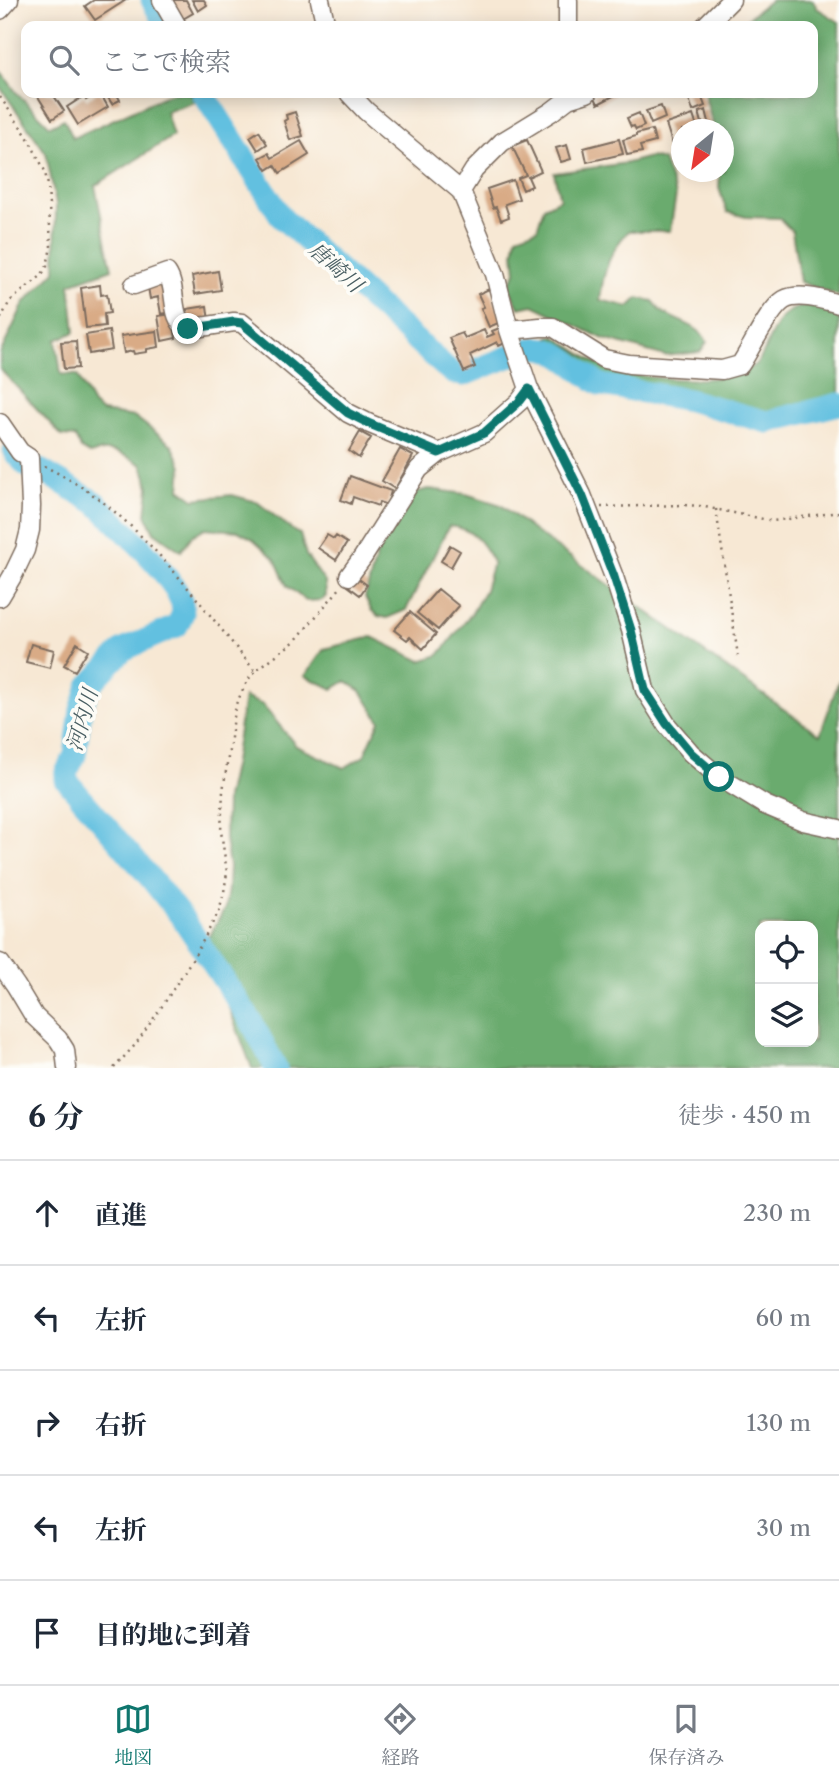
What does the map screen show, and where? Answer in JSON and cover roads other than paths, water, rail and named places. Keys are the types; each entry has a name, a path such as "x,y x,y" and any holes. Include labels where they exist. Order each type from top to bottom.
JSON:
{"street":[{"path":"0,10 9,0"},
{"path":"162,0 174,21"},
{"path":"320,0 325,21"},
{"path":"568,0 568,21"},
{"path":"710,21 731,0"},
{"path":"354,98 461,191 495,274 509,330 529,389 587,508 614,577 631,630 645,690 667,724 691,753 719,777 765,805 803,821 839,828"},
{"path":"461,191 474,170 502,142 551,112 566,98"},
{"path":"134,285 167,274 172,280 181,325 188,329 242,323 348,413 439,453"},
{"path":"509,330 553,327 604,359 629,364 722,370 740,365 771,313 785,300 800,297 821,298 839,304"},
{"path":"349,576 419,469 439,453 484,433 520,401 529,389"},
{"path":"0,423 29,464 31,506 30,530 25,550 0,597"},
{"path":"0,963 34,1016 58,1039 65,1050 67,1068"}],"waterway":[{"name":"唐崎川","path":"152,0 163,21"},
{"name":"唐崎川","path":"206,98 282,218 444,366 453,373 463,375 513,355"},
{"name":"唐崎川","path":"521,351 538,348 554,352 602,385 689,400 767,422 839,404"},
{"name":"河内川","path":"14,452 27,466 42,471 96,503 160,568 182,603 183,613 177,626 123,650 89,686 81,710 75,755 66,773 66,780 183,919 251,1021 276,1068"}]}
